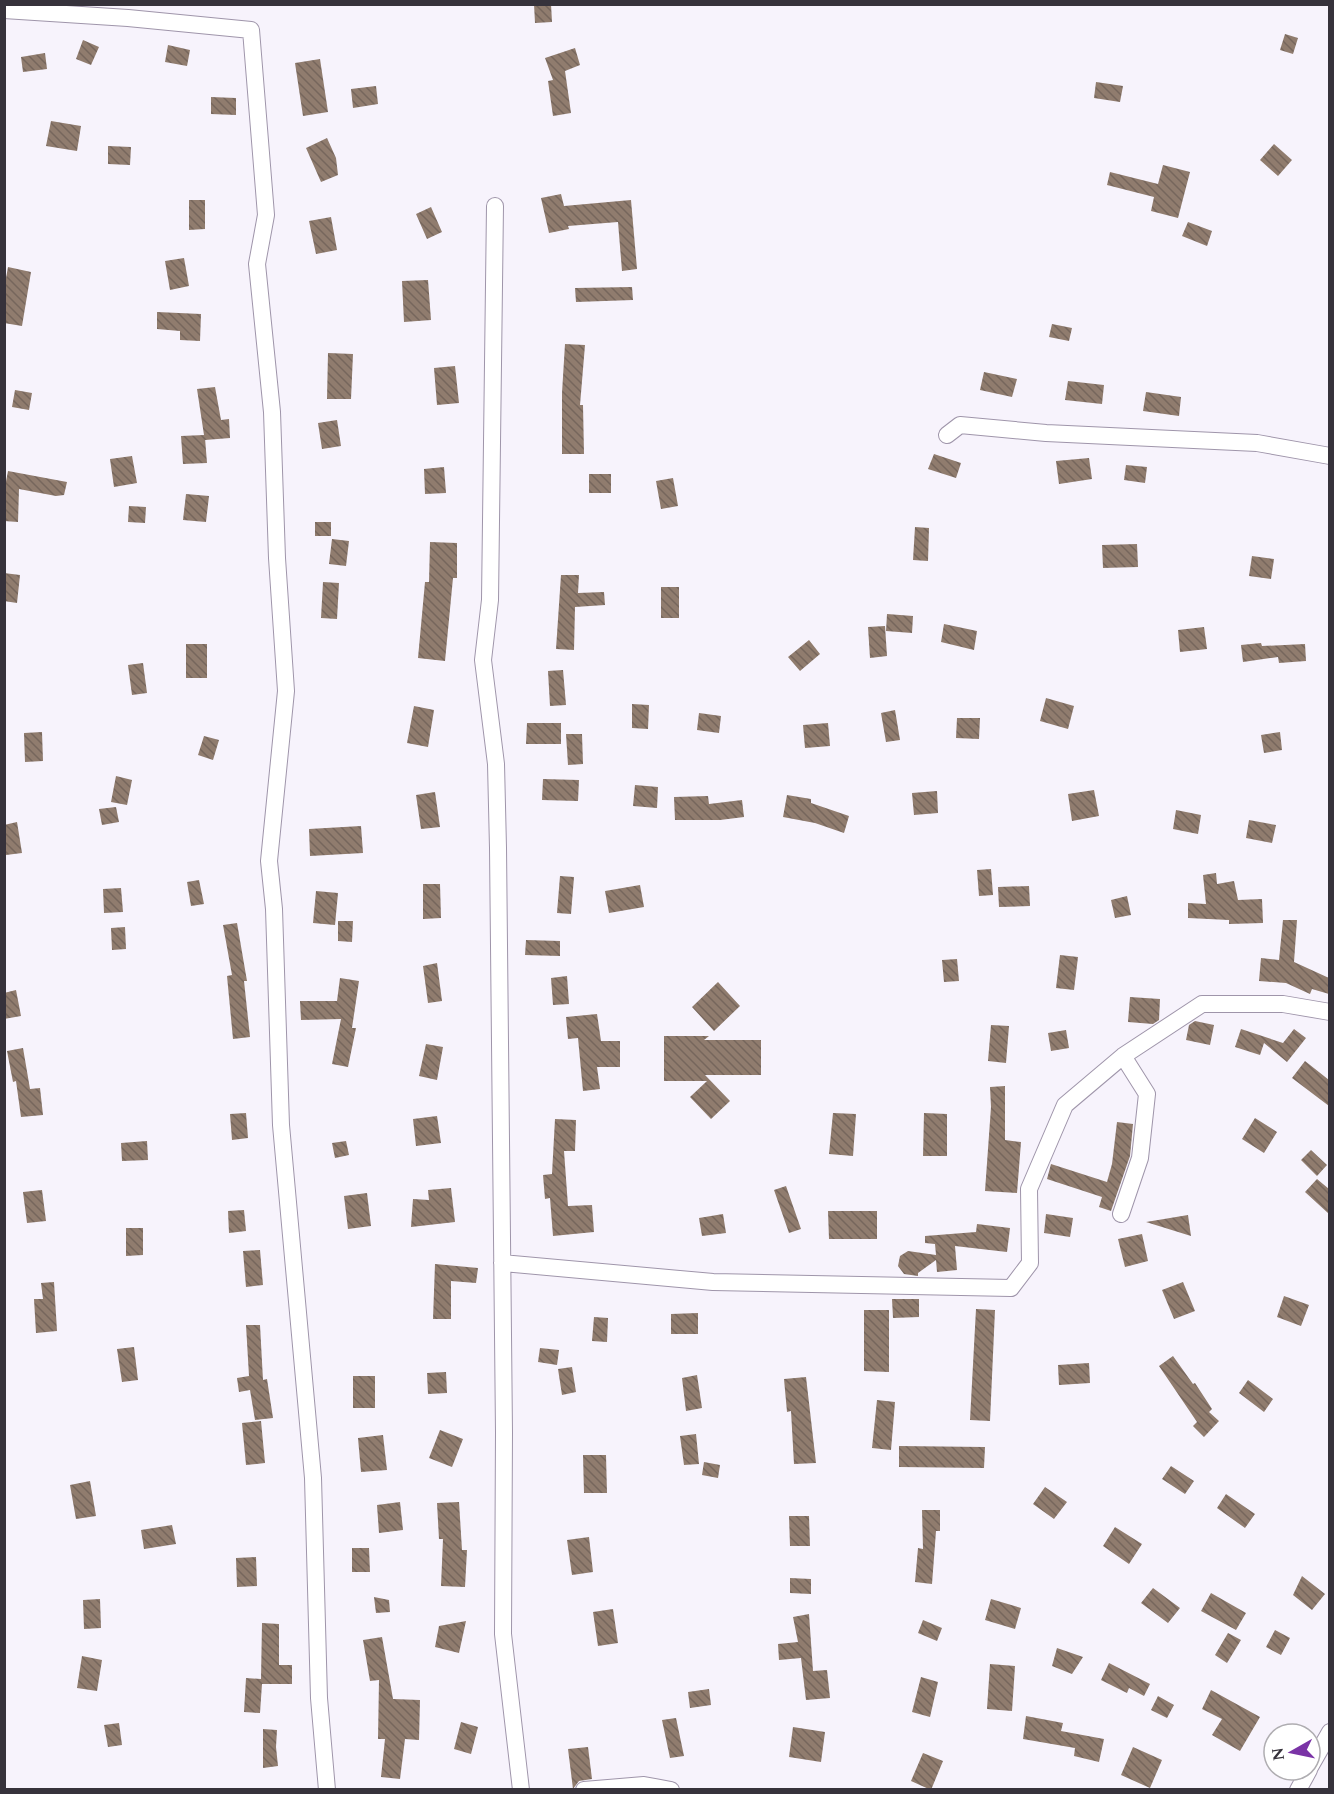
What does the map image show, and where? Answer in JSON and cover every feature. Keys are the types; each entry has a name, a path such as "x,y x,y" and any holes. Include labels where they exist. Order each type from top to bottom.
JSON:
{"street":[{"path":"4,10 128,18 250,30 266,215 257,264 272,412 277,558 286,691 268,861 274,909 281,1125 313,1478 319,1698 327,1790"},
{"path":"495,206 490,600 483,660 496,764 502,1263 503,1635 520,1790"},
{"path":"947,435 960,425 1046,433 1257,443 1329,456"},
{"path":"502,1263 713,1282 1011,1288 1030,1263 1029,1189 1065,1105 1123,1056 1202,1004 1283,1004 1329,1012"},
{"path":"1121,1214 1140,1158 1146,1094 1123,1056"},
{"path":"584,1790 644,1785 671,1790"}],"building":[{"path":"534,4 551,4 552,22 535,23"},
{"path":"1285,34 1298,38 1293,54 1280,50"},
{"path":"83,40 99,47 91,65 76,59"},
{"path":"168,45 190,50 187,66 165,62"},
{"path":"575,48 580,65 565,71 571,113 553,116 548,81 553,80 545,58"},
{"path":"45,53 47,69 23,72 21,57"},
{"path":"320,59 328,112 303,116 295,63"},
{"path":"1096,82 1123,86 1120,102 1094,98"},
{"path":"376,86 378,104 353,108 351,89"},
{"path":"211,97 236,98 236,115 211,114"},
{"path":"51,121 81,126 77,151 46,146"},
{"path":"327,138 336,158 338,175 321,182 306,148"},
{"path":"1274,144 1292,160 1278,176 1260,160"},
{"path":"108,146 131,147 130,165 108,164"},
{"path":"1163,165 1190,172 1178,218 1151,211 1154,197 1107,185 1110,172 1158,184"},
{"path":"561,194 564,206 631,200 637,269 622,271 618,222 568,226 569,229 549,233 541,198"},
{"path":"189,200 205,200 205,229 189,230"},
{"path":"431,207 442,232 427,239 416,214"},
{"path":"331,217 337,250 316,254 309,221"},
{"path":"1188,222 1212,231 1207,246 1182,236"},
{"path":"184,258 189,286 170,290 165,261"},
{"path":"8,267 31,272 22,326 4,323 4,289"},
{"path":"428,280 431,320 404,322 402,281"},
{"path":"632,287 633,300 576,302 575,288"},
{"path":"157,312 201,314 200,341 180,340 180,331 157,329"},
{"path":"1052,324 1072,328 1069,341 1049,337"},
{"path":"565,344 585,345 580,405 583,405 584,454 562,454"},
{"path":"328,353 353,354 351,399 327,399"},
{"path":"455,366 459,403 437,405 434,368"},
{"path":"984,372 1017,379 1012,397 980,390"},
{"path":"1068,381 1104,385 1102,404 1065,400"},
{"path":"215,387 221,420 229,419 230,438 205,440 207,463 183,464 181,436 204,435 197,389"},
{"path":"15,390 32,393 29,410 12,407"},
{"path":"1146,392 1181,397 1179,416 1143,411"},
{"path":"337,420 341,446 322,449 318,423"},
{"path":"934,454 961,463 956,478 928,469"},
{"path":"132,456 137,483 114,487 110,459"},
{"path":"1089,458 1092,479 1059,484 1056,461"},
{"path":"1126,465 1147,467 1145,483 1124,480"},
{"path":"444,467 446,493 425,494 424,469"},
{"path":"8,471 67,482 64,495 56,496 19,489 18,522 4,521 4,492"},
{"path":"589,474 611,474 611,493 589,493"},
{"path":"673,478 678,506 661,509 656,481"},
{"path":"186,494 209,496 206,522 183,520"},
{"path":"129,506 146,507 145,523 128,522"},
{"path":"315,522 331,522 331,536 315,536"},
{"path":"915,527 929,528 928,561 913,560"},
{"path":"332,539 349,541 346,566 329,564"},
{"path":"430,542 457,543 457,578 453,578 445,661 418,658 425,582 429,582"},
{"path":"1137,544 1138,567 1103,568 1102,545"},
{"path":"1252,556 1274,559 1271,579 1249,576"},
{"path":"4,573 20,575 17,603 4,601"},
{"path":"561,575 579,575 578,593 604,592 605,605 575,607 574,650 556,649"},
{"path":"323,582 339,583 337,619 321,618"},
{"path":"661,587 679,587 679,618 661,618"},
{"path":"887,614 913,616 912,633 886,631"},
{"path":"944,624 977,631 974,650 941,642"},
{"path":"885,626 887,656 870,658 868,627"},
{"path":"1204,627 1207,649 1180,652 1178,630"},
{"path":"809,640 820,654 800,671 788,657"},
{"path":"1261,643 1262,646 1305,644 1306,661 1279,663 1278,657 1243,662 1241,645"},
{"path":"186,644 207,644 207,678 186,678"},
{"path":"143,663 147,693 132,695 128,665"},
{"path":"563,670 566,705 550,706 548,671"},
{"path":"1046,698 1074,706 1068,729 1040,721"},
{"path":"632,704 649,705 648,729 632,728"},
{"path":"414,706 434,710 428,747 407,743"},
{"path":"895,710 900,740 886,742 881,713"},
{"path":"699,713 721,716 719,733 697,730"},
{"path":"957,718 980,718 979,739 956,738"},
{"path":"527,723 561,723 561,744 526,744"},
{"path":"828,723 830,746 805,748 803,725"},
{"path":"42,732 43,761 25,762 24,733"},
{"path":"1280,732 1282,750 1264,753 1261,735"},
{"path":"566,734 582,734 583,764 568,765"},
{"path":"204,736 219,740 213,760 198,755"},
{"path":"116,776 132,780 127,805 111,802"},
{"path":"543,779 579,780 578,801 542,800"},
{"path":"635,785 658,787 657,808 633,806"},
{"path":"1094,790 1099,816 1072,821 1068,794"},
{"path":"937,791 938,813 914,815 912,793"},
{"path":"435,792 440,827 421,829 416,795"},
{"path":"787,795 811,799 811,803 849,816 844,833 815,823 783,817"},
{"path":"708,796 709,804 742,800 744,817 720,820 675,820 674,797"},
{"path":"116,807 119,822 102,825 99,809"},
{"path":"1176,810 1201,815 1198,834 1173,829"},
{"path":"1249,820 1276,825 1272,843 1246,838"},
{"path":"17,822 22,853 6,855 4,825"},
{"path":"361,826 363,853 310,856 309,829"},
{"path":"991,869 993,895 979,896 977,870"},
{"path":"1216,873 1217,884 1234,881 1238,900 1262,899 1263,923 1229,924 1229,920 1188,918 1188,903 1206,904 1203,875"},
{"path":"560,876 574,877 571,914 557,913"},
{"path":"199,880 204,904 191,906 187,882"},
{"path":"423,884 440,884 441,918 423,919"},
{"path":"640,885 644,907 609,913 605,891"},
{"path":"1029,886 1030,906 999,907 998,887"},
{"path":"121,888 123,912 104,913 103,889"},
{"path":"316,891 338,893 335,925 313,923"},
{"path":"1127,896 1131,915 1115,918 1111,900"},
{"path":"1283,920 1297,920 1294,962 1329,978 1329,994 1312,989 1310,994 1286,983 1259,981 1261,958 1279,960"},
{"path":"338,921 353,921 352,942 338,941"},
{"path":"237,923 247,981 244,981 250,1037 233,1039 227,976 232,975 223,925"},
{"path":"125,927 126,949 112,950 111,928"},
{"path":"526,940 560,941 560,956 525,955"},
{"path":"1060,955 1078,957 1074,990 1056,988"},
{"path":"957,959 959,981 944,982 942,960"},
{"path":"437,963 442,1001 428,1003 423,966"},
{"path":"567,976 569,1004 553,1005 551,978"},
{"path":"340,978 359,981 352,1028 356,1028 348,1067 332,1064 341,1019 301,1020 300,1001 337,1001"},
{"path":"718,982 740,1006 714,1031 692,1007"},
{"path":"16,990 21,1016 4,1019 4,993"},
{"path":"1130,997 1160,999 1159,1020 1153,1024 1128,1022"},
{"path":"597,1014 601,1041 620,1041 620,1067 597,1067 600,1089 583,1091 578,1038 568,1039 566,1017"},
{"path":"1195,1021 1214,1025 1210,1045 1186,1040 1189,1025"},
{"path":"991,1025 1009,1026 1006,1063 988,1061"},
{"path":"1241,1029 1283,1043 1294,1029 1306,1038 1287,1062 1264,1043 1260,1055 1235,1047"},
{"path":"1066,1030 1069,1048 1051,1051 1048,1033"},
{"path":"664,1036 709,1036 704,1040 761,1040 761,1075 705,1075 730,1101 711,1119 690,1097 707,1081 664,1081"},
{"path":"426,1044 443,1047 437,1080 419,1076"},
{"path":"23,1048 30,1089 40,1088 43,1115 21,1117 16,1081 13,1082 7,1051"},
{"path":"1305,1061 1329,1080 1329,1106 1292,1078"},
{"path":"1005,1086 1005,1140 1021,1142 1017,1193 985,1191 991,1107 990,1087"},
{"path":"246,1113 248,1138 232,1140 230,1114"},
{"path":"833,1113 856,1114 853,1156 829,1154"},
{"path":"924,1113 947,1114 947,1156 923,1156"},
{"path":"437,1116 441,1143 416,1146 413,1119"},
{"path":"1255,1118 1277,1132 1264,1153 1242,1139"},
{"path":"555,1119 576,1120 575,1151 564,1151 568,1206 592,1205 594,1232 553,1236 550,1198 545,1199 543,1175 552,1174"},
{"path":"1117,1122 1133,1124 1130,1156 1111,1211 1099,1207 1102,1197 1047,1179 1051,1164 1107,1182 1112,1164"},
{"path":"147,1141 148,1160 122,1161 121,1143"},
{"path":"346,1141 349,1155 335,1158 332,1143"},
{"path":"1311,1150 1327,1165 1317,1176 1301,1160"},
{"path":"1317,1179 1329,1189 1329,1214 1305,1192"},
{"path":"786,1186 801,1229 789,1233 774,1190"},
{"path":"451,1188 455,1222 411,1227 413,1199 429,1200 428,1190"},
{"path":"42,1190 46,1221 27,1223 23,1192"},
{"path":"367,1193 371,1226 348,1229 344,1196"},
{"path":"244,1210 246,1231 229,1233 228,1211"},
{"path":"828,1211 877,1211 877,1239 829,1239"},
{"path":"723,1214 726,1233 702,1236 699,1218"},
{"path":"1046,1214 1073,1218 1070,1237 1044,1233"},
{"path":"1188,1215 1191,1236 1146,1222"},
{"path":"977,1224 1010,1228 1007,1252 955,1246 957,1270 937,1272 936,1260 918,1273 918,1276 904,1274 898,1266 900,1256 908,1251 936,1255 935,1244 925,1243 925,1236 976,1232"},
{"path":"126,1228 143,1228 143,1255 126,1256"},
{"path":"1142,1234 1148,1261 1125,1267 1118,1239"},
{"path":"260,1250 263,1285 246,1287 243,1251"},
{"path":"435,1264 478,1268 476,1283 451,1281 451,1319 433,1319"},
{"path":"54,1282 57,1331 36,1333 34,1299 43,1299 41,1283"},
{"path":"1183,1282 1195,1311 1174,1319 1162,1290"},
{"path":"1284,1296 1309,1305 1301,1326 1277,1317"},
{"path":"892,1299 919,1299 919,1317 893,1318"},
{"path":"976,1309 995,1310 990,1421 970,1420"},
{"path":"864,1310 889,1310 889,1372 864,1371"},
{"path":"698,1313 698,1334 671,1334 671,1314"},
{"path":"594,1317 608,1318 607,1342 592,1341"},
{"path":"246,1325 260,1325 263,1380 267,1379 273,1418 255,1420 250,1390 239,1392 237,1378 249,1376"},
{"path":"134,1347 138,1380 122,1382 117,1349"},
{"path":"540,1348 559,1350 557,1365 538,1362"},
{"path":"1173,1356 1212,1409 1209,1412 1219,1421 1204,1437 1193,1426 1197,1422 1159,1366"},
{"path":"1089,1363 1090,1383 1059,1385 1058,1365"},
{"path":"572,1367 576,1392 562,1395 558,1369"},
{"path":"446,1372 447,1393 428,1394 427,1373"},
{"path":"697,1375 702,1408 686,1411 682,1378"},
{"path":"353,1376 375,1376 375,1408 353,1408"},
{"path":"806,1377 816,1463 794,1464 791,1411 787,1412 784,1379"},
{"path":"1248,1380 1273,1399 1264,1412 1239,1393"},
{"path":"877,1400 895,1402 891,1450 872,1448"},
{"path":"261,1421 265,1463 246,1465 242,1423"},
{"path":"440,1430 463,1439 452,1467 429,1458"},
{"path":"696,1434 699,1464 684,1465 680,1436"},
{"path":"383,1435 387,1470 361,1472 358,1438"},
{"path":"899,1446 985,1447 984,1468 899,1467"},
{"path":"583,1455 606,1455 607,1493 584,1493"},
{"path":"704,1462 720,1465 718,1478 702,1475"},
{"path":"1171,1466 1194,1481 1185,1494 1162,1479"},
{"path":"90,1481 96,1516 76,1519 70,1485"},
{"path":"1045,1487 1067,1502 1054,1519 1033,1504"},
{"path":"1226,1494 1255,1514 1245,1528 1217,1508"},
{"path":"400,1502 403,1530 379,1533 377,1505"},
{"path":"459,1502 462,1550 467,1550 465,1587 441,1586 443,1539 439,1539 437,1503"},
{"path":"922,1510 940,1510 940,1531 936,1531 932,1584 915,1582 918,1548 923,1549"},
{"path":"789,1516 809,1516 810,1546 790,1546"},
{"path":"172,1525 176,1544 144,1549 141,1530"},
{"path":"1115,1527 1142,1544 1129,1564 1103,1546"},
{"path":"589,1537 593,1572 572,1575 567,1540"},
{"path":"352,1548 369,1548 370,1572 352,1572"},
{"path":"256,1557 257,1586 237,1587 236,1558"},
{"path":"1302,1576 1325,1594 1312,1610 1293,1595"},
{"path":"790,1578 811,1579 811,1594 790,1593"},
{"path":"1153,1588 1180,1608 1168,1623 1141,1603"},
{"path":"1211,1593 1246,1613 1236,1630 1201,1611"},
{"path":"374,1597 389,1600 390,1612 376,1613"},
{"path":"100,1599 101,1628 84,1629 83,1600"},
{"path":"991,1599 1021,1608 1015,1629 985,1620"},
{"path":"613,1609 618,1643 598,1646 593,1612"},
{"path":"809,1614 813,1671 827,1670 830,1698 806,1700 801,1658 779,1660 778,1644 798,1642 793,1617"},
{"path":"923,1620 942,1628 937,1641 918,1633"},
{"path":"466,1621 459,1653 435,1647 439,1626"},
{"path":"262,1623 279,1624 279,1665 292,1665 292,1684 262,1684 260,1713 244,1712 246,1678 261,1679"},
{"path":"1275,1630 1290,1638 1281,1655 1266,1647"},
{"path":"1228,1633 1241,1640 1227,1663 1215,1655"},
{"path":"382,1637 393,1699 420,1700 419,1740 405,1739 400,1779 381,1777 385,1739 378,1739 379,1680 370,1681 363,1640"},
{"path":"1057,1648 1083,1657 1072,1674 1052,1666"},
{"path":"82,1656 102,1660 97,1691 77,1688"},
{"path":"1109,1663 1150,1684 1144,1696 1129,1688 1127,1693 1101,1680"},
{"path":"990,1664 1015,1666 1012,1711 987,1709"},
{"path":"921,1677 938,1682 930,1717 912,1712"},
{"path":"709,1689 711,1705 690,1708 688,1692"},
{"path":"1211,1690 1260,1717 1240,1751 1212,1735 1222,1719 1202,1709"},
{"path":"1158,1696 1174,1705 1167,1718 1151,1710"},
{"path":"1026,1716 1063,1723 1061,1731 1104,1739 1099,1762 1074,1756 1075,1748 1023,1739"},
{"path":"676,1718 684,1756 670,1758 662,1720"},
{"path":"461,1722 478,1727 471,1754 454,1749"},
{"path":"119,1723 122,1745 108,1747 104,1725"},
{"path":"793,1727 825,1732 821,1762 789,1757"},
{"path":"263,1729 277,1730 278,1766 263,1768"},
{"path":"588,1747 592,1779 579,1781 573,1789 568,1749"},
{"path":"1133,1747 1162,1760 1150,1788 1121,1775"},
{"path":"923,1753 943,1761 931,1790 911,1781"}]}
